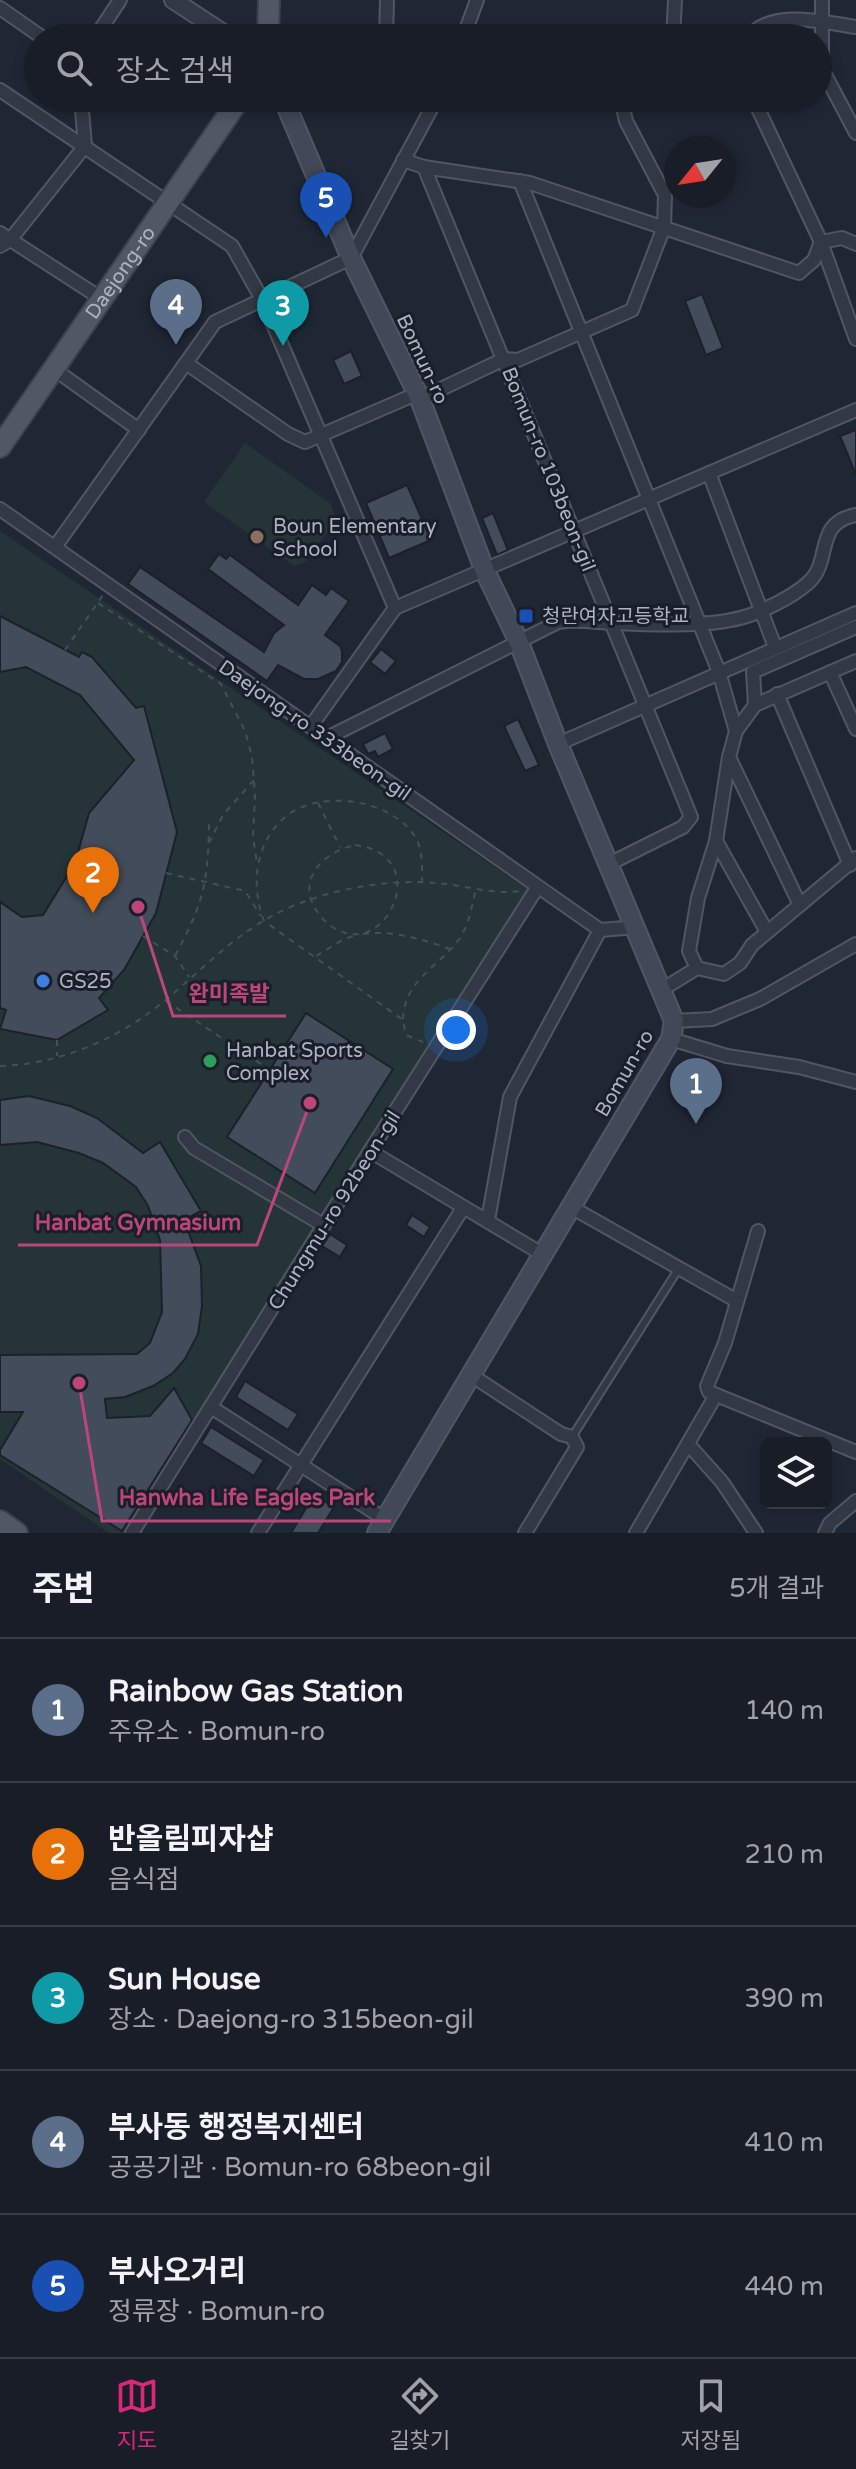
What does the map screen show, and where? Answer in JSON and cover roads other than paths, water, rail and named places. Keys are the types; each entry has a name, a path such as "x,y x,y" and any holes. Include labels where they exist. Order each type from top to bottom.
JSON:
{"main road":[{"path":"268,24 269,0"},
{"name":"Daejong-ro","path":"0,447 230,112"},
{"name":"Bomun-ro","path":"289,112 351,258 418,396 484,569 518,640 558,744 663,989 672,1030 571,1207 381,1526"},
{"path":"0,1521 17,1533"}],"street":[{"path":"104,24 120,0"},
{"path":"173,0 210,24"},
{"path":"386,24 387,0"},
{"path":"468,24 477,0"},
{"path":"674,24 675,0"},
{"path":"822,0 822,22"},
{"path":"0,8 24,25"},
{"path":"765,24 775,20 856,27"},
{"path":"832,88 856,133"},
{"path":"1,91 24,106"},
{"path":"33,112 232,246 263,301 395,608"},
{"path":"82,112 85,146 3,239 102,299"},
{"path":"55,547 215,322 351,258 429,112"},
{"path":"186,363 288,434 305,442 504,359 518,360 632,310 664,227 665,195 624,112"},
{"path":"760,112 821,242 856,339"},
{"path":"403,160 424,167 520,181 799,273 814,260 821,242"},
{"name":"Bomun-ro 103beon-gil","path":"424,167 691,817 683,827 609,864"},
{"path":"520,181 719,672 736,731"},
{"path":"821,242 842,238 856,244"},
{"path":"54,369 139,430"},
{"path":"311,726 395,608 856,410"},
{"path":"709,473 775,647"},
{"name":"Daejong-ro 333beon-gil","path":"0,509 600,930"},
{"path":"327,738 558,622 713,623 761,610 789,598 811,580 820,566 825,536 846,517 856,515"},
{"path":"558,744 856,613"},
{"path":"755,705 753,672 856,627"},
{"path":"697,968 689,951 698,898 716,841 736,731 755,705 856,661"},
{"path":"830,672 856,729"},
{"path":"663,989 697,968 724,974 740,963 752,945 853,862 777,694"},
{"path":"729,757 800,905"},
{"path":"716,841 767,932"},
{"name":"Chungmu-ro 92beon-gil","path":"132,1533 537,888"},
{"path":"488,1220 510,1097 600,930 637,927"},
{"path":"672,1030 712,1019 760,999 856,944"},
{"path":"672,1030 727,1056 799,1067 856,1082"},
{"path":"185,1137 194,1148 323,1225"},
{"path":"370,1151 542,1254"},
{"path":"571,1207 737,1301"},
{"path":"258,1533 463,1208"},
{"path":"758,1231 725,1343 707,1386 709,1392 856,1452"},
{"path":"471,1375 566,1435 577,1447 525,1533"},
{"path":"636,1533 716,1395"},
{"path":"211,1407 300,1465 381,1526"},
{"path":"689,1445 731,1494 756,1533"},
{"path":"825,1533 830,1523 856,1501"}],"lane":[{"path":"566,1435 679,1268"}],"place":[{"name":"부사오거리","path":"326,238"},
{"name":"부사동 행정복지센터","path":"176,345"},
{"name":"Sun House","path":"283,346"},
{"name":"Boun Elementary School","path":"257,537"},
{"name":"청란여자고등학교","path":"526,616"},
{"name":"완미족발","path":"138,907"},
{"name":"반올림피자샵","path":"93,913"},
{"name":"GS25","path":"43,981"},
{"name":"Hanbat Sports Complex","path":"210,1061"},
{"name":"Hanbat Gymnasium","path":"310,1103"},
{"name":"Rainbow Gas Station","path":"696,1124"},
{"name":"Hanwha Life Eagles Park","path":"79,1383"}]}
